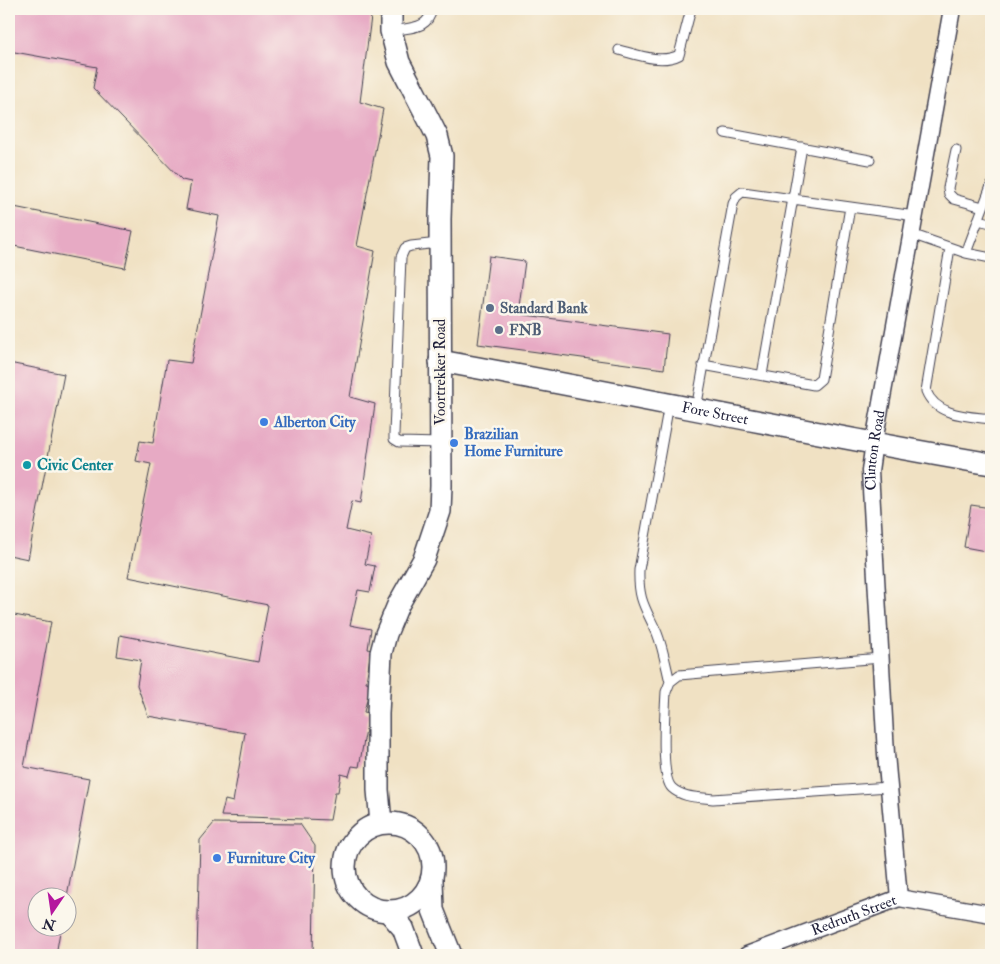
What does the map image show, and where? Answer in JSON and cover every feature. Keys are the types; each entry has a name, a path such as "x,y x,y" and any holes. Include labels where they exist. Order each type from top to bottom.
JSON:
{"street":[{"name":"Voortrekker Road","path":"381,823 378,781 378,714 381,653 386,634 398,605 424,560 435,529 440,511 441,444 440,244 442,156 437,136 400,62 392,31 391,9"},
{"name":"Clinton Road","path":"900,898 889,787 870,471 952,9"},
{"name":"Fore Street","path":"440,361 991,464"},
{"path":"432,880 422,897 407,908 388,911 370,907 355,896 346,879 344,861 351,844 364,830 381,823 399,824 416,831 428,845 434,862 432,880 433,910 451,955"},
{"name":"Redruth Street","path":"747,955 900,898 991,914"},
{"path":"388,911 402,928 413,955"}],"lane":[{"path":"392,31 424,25 430,19 432,9"},
{"path":"619,50 670,60 679,55 691,9"},
{"path":"725,134 870,160"},
{"path":"762,375 802,147"},
{"path":"956,150 948,188 949,194 954,199 983,207"},
{"path":"966,253 991,186"},
{"path":"696,409 733,204 736,197 742,192 915,216"},
{"path":"704,365 814,385 821,379 850,207"},
{"path":"978,220 991,222"},
{"path":"911,234 966,253 991,258"},
{"path":"440,244 411,246 405,248 401,257 394,439 399,442 441,444"},
{"path":"950,248 926,391 930,400 938,408 954,414 991,419"},
{"path":"669,404 639,570 638,588 657,634 670,682"},
{"path":"881,658 679,675 670,682 666,692 665,772 671,787 686,796 713,799 889,787"}],"building":[{"name":"Alberton City","path":"9,9 372,9 360,102 383,109 357,246 375,251 350,397 375,404 361,503 352,501 346,530 371,536 365,564 375,566 370,592 358,590 350,625 371,629 368,649 371,650 366,682 371,683 364,712 369,713 359,767 352,766 349,776 341,774 338,792 335,792 330,820 221,816 225,800 233,802 245,733 148,716 137,685 141,660 117,656 120,635 258,662 268,605 128,577 151,464 136,461 140,441 153,443 167,360 191,363 219,216 186,209 191,182 182,180 93,88 97,67 9,51"},
{"path":"9,206 133,231 125,268 9,245"},
{"path":"489,256 525,261 518,314 668,334 664,369 478,344"},
{"name":"Civic Center","path":"9,363 64,374 28,559 9,555"},
{"path":"971,505 991,508 991,552 964,547"},
{"path":"9,614 51,622 24,767 89,779 69,886 28,886 28,936 59,936 56,955 9,955"},
{"path":"214,823 300,824 315,846 313,955 197,955 200,840"}],"place":[{"name":"Standard Bank","path":"490,308"},
{"name":"FNB","path":"499,330"},
{"name":"Alberton City","path":"264,422"},
{"name":"Brazilian Home Furniture","path":"454,443"},
{"name":"Civic Center","path":"27,465"},
{"name":"Furniture City","path":"217,858"}]}
